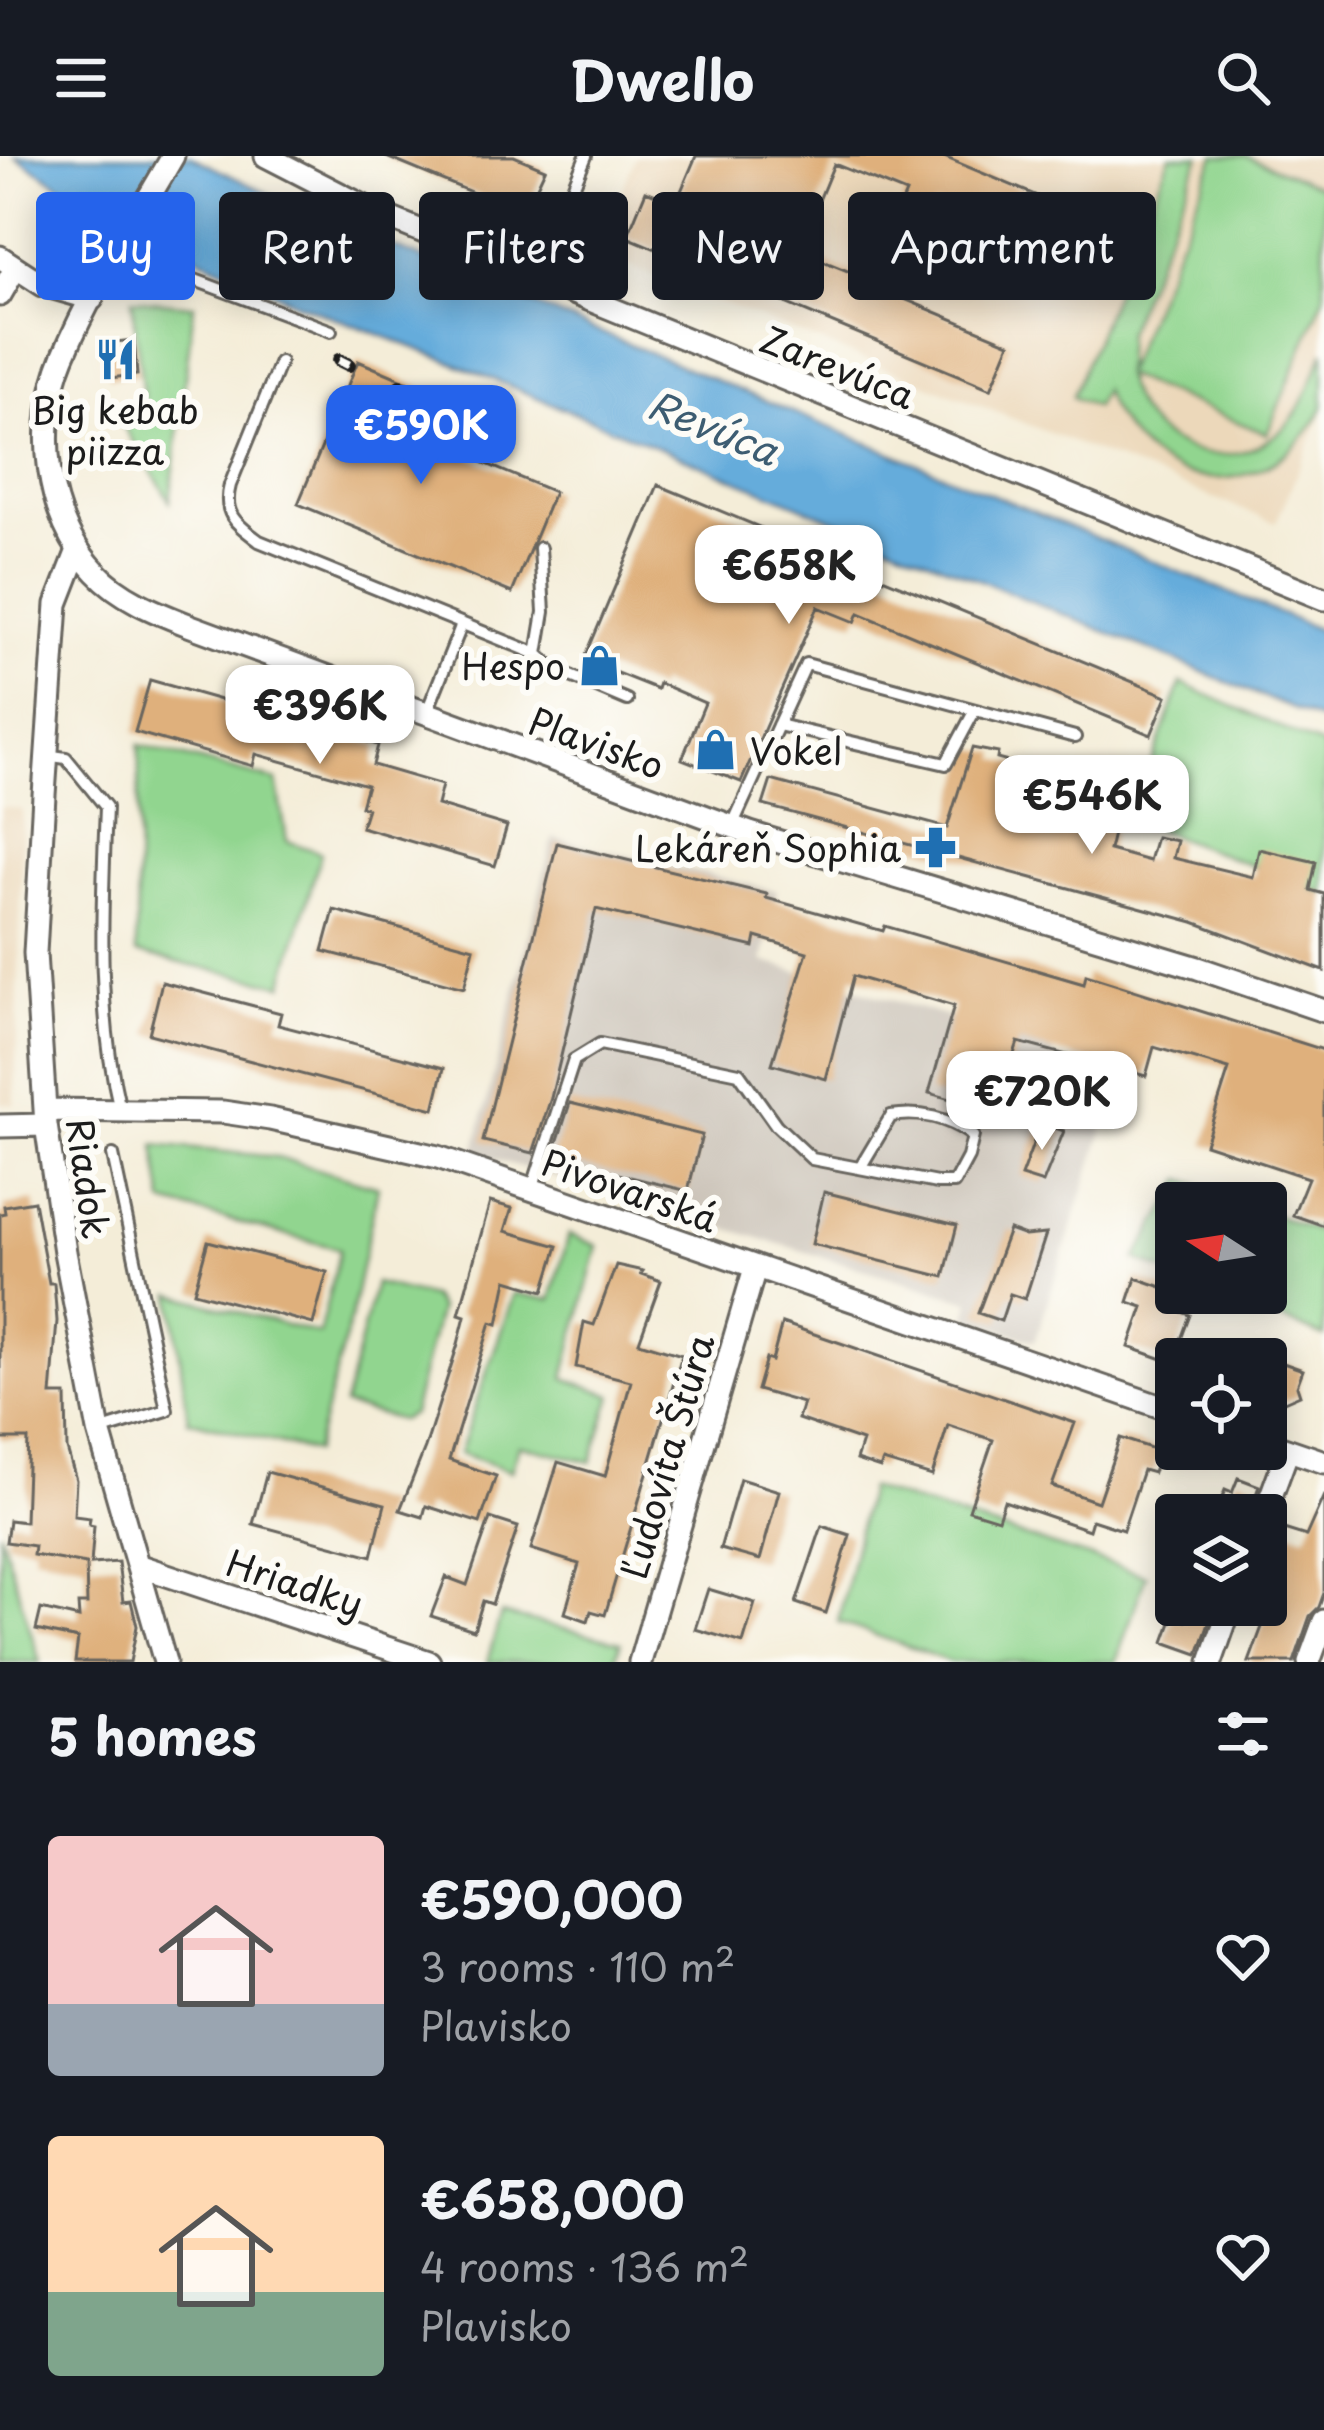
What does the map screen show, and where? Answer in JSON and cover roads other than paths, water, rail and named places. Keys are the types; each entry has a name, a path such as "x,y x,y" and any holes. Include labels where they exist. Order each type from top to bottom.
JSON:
{"street":[{"path":"153,192 173,156"},
{"name":"Zarevúca","path":"266,156 419,230"},
{"path":"0,295 7,263 36,281"},
{"path":"78,550 55,494 47,436 53,386 92,300"},
{"name":"Zarevúca","path":"589,300 1324,599"},
{"name":"Plavisko","path":"78,550 97,573 144,606 426,714 732,826 1324,1011"},
{"name":"Riadok","path":"78,550 57,604 46,755 35,953 46,1118 65,1252 99,1431 165,1662"},
{"name":"Pivovarská","path":"0,1126 120,1110 223,1112 438,1157 1155,1405"},
{"name":"Ľudovíta Štúra","path":"640,1662 755,1268"},
{"path":"1272,1494 1288,1450 1324,1462"},
{"name":"Hriadky","path":"140,1565 429,1662"},
{"path":"1309,1662 1324,1621"},
{"path":"1210,1662 1224,1626"}],"lane":[{"path":"571,192 586,156"},
{"path":"195,280 331,331"},
{"path":"280,362 230,485 226,500 230,519 259,541 537,654 554,669 627,700"},
{"path":"537,654 544,613 540,548"},
{"path":"426,714 462,624"},
{"path":"732,826 806,664 1075,737"},
{"path":"778,725 946,764 975,710"},
{"path":"46,755 67,758 106,807 100,955 107,1054 120,1110"},
{"path":"532,1189 574,1060 600,1044 739,1073 776,1125 812,1159 937,1184 954,1183 973,1136 957,1125 912,1112 891,1116 860,1168"},
{"path":"99,1431 167,1409 113,1156"}],"water":[{"path":"15,156 190,156 265,192 219,192 219,267 195,255 195,192 71,192"},
{"name":"Revúca","path":"395,247 419,257 419,300 522,300 1324,632 1324,722 444,359 290,300 395,300"}],"railway":[{"path":"339,360 349,365"},
{"path":"400,386 413,391"}],"place":[{"name":"Big kebab piizza","path":"115,359"},
{"name":"Hespo","path":"599,665"},
{"name":"Vokel","path":"716,750"},
{"name":"Lekáreň Sophia","path":"935,847"}]}
